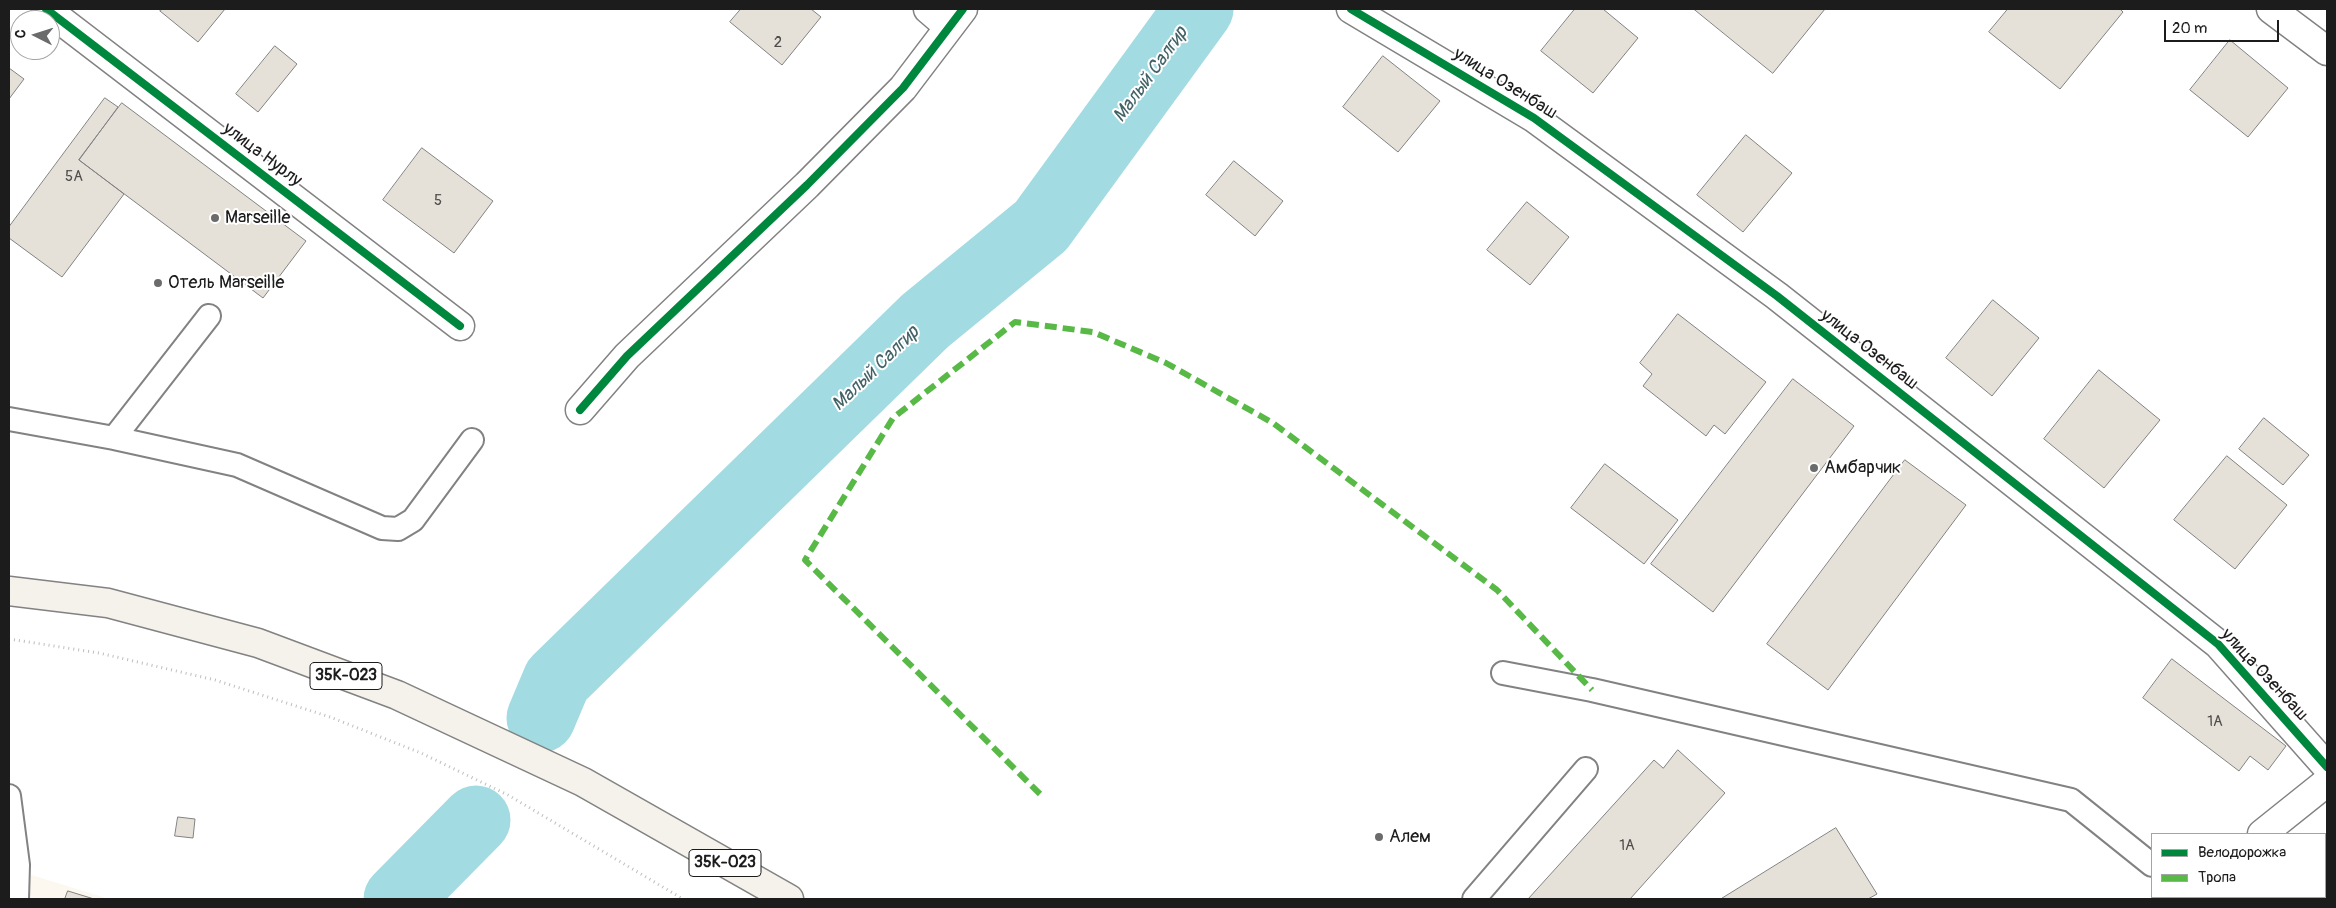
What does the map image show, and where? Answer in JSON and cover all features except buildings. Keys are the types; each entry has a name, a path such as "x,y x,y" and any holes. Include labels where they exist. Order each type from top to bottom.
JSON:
{"main road":[{"name":"35К-023","path":"9,591 108,603 258,643 397,696 583,782 789,899"}],"street":[{"name":"улица Нурлу","path":"46,9 460,326"},
{"path":"580,410 626,356 807,185 903,88 956,18 928,9"},
{"name":"улица Озенбаш","path":"1351,9 1534,118 1777,296 2218,644 2327,767"},
{"path":"2271,9 2327,51"},
{"path":"2263,833 2327,782"}],"lane":[{"path":"114,438 208,316"},
{"path":"9,419 114,438 237,465 382,528 398,529 413,520 472,440"},
{"path":"1503,672 1602,692 2071,800 2151,864"},
{"path":"1474,899 1586,769"},
{"path":"9,796 18,865 17,899"}],"path":[{"path":"9,639 99,653 196,676 330,717 421,753 508,795 683,899"}],"shaded area":[{"path":"9,868 109,899 9,899"}],"waterway":[{"name":"Малый Салгир","path":"541,718 557,680 925,321 1041,226 1199,9"},
{"name":"Малый Салгир","path":"398,899 476,820"}],"marked path":[{"path":"1040,794 805,560 893,418 1015,322 1093,332 1166,363 1273,423 1497,590 1592,690"}],"cycle path":[{"path":"46,9 460,326"},
{"path":"580,410 627,356 807,185 903,88 963,9"},
{"path":"1351,9 1534,118 1777,296 2218,644 2327,767"}],"place":[{"name":"Marseille","path":"215,218"},
{"name":"Отель Marseille","path":"158,283"},
{"name":"Амбарчик","path":"1814,468"},
{"name":"Алем","path":"1379,837"}]}
